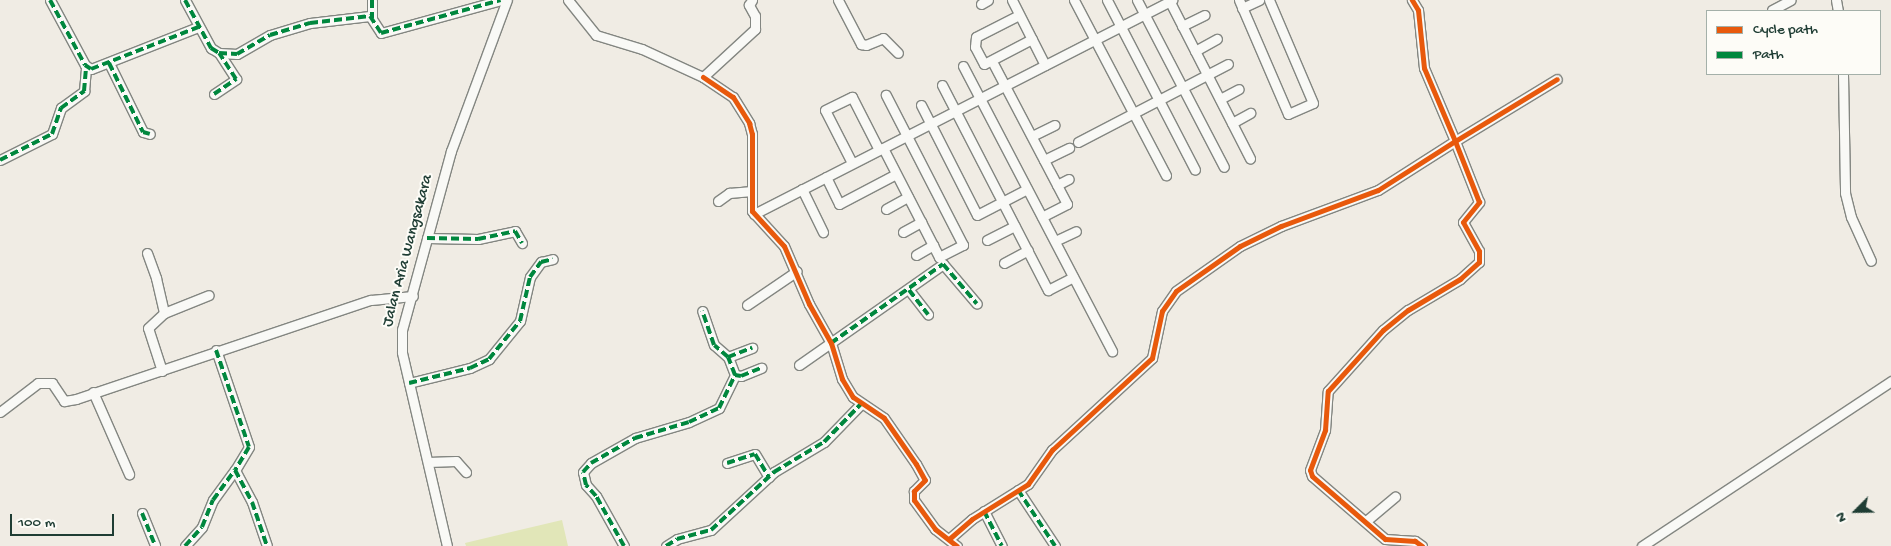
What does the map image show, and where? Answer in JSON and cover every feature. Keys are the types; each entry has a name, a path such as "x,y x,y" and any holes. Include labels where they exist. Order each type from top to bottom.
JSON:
{"street":[{"path":"0,160 52,134 61,108 84,91 86,67 50,0"},
{"path":"185,0 198,27 236,79 214,94"},
{"path":"372,0 372,18 378,32 381,33 501,0"},
{"name":"Jalan Aria Wangsakara","path":"447,546 409,383 401,340 451,150 507,0"},
{"path":"568,0 596,35 642,49 703,77 733,97 749,123 752,134 754,214 784,246 797,270 809,304 832,343 842,379 861,404 878,411 916,464 925,480 914,491 914,500 935,529 957,546"},
{"path":"703,77 755,29 755,16 749,5 752,0"},
{"path":"838,0 861,44 883,38 898,53"},
{"path":"1012,0 1045,65"},
{"path":"1074,0 1166,175"},
{"path":"1107,0 1195,170"},
{"path":"1137,0 1224,167"},
{"path":"754,214 1170,0 1250,158"},
{"path":"1259,0 1240,4 1288,114 1313,103 1268,0"},
{"path":"1412,0 1418,10 1424,68 1479,202 1463,222 1479,251 1479,262 1460,279 1408,310 1383,330 1328,391 1325,430 1311,472 1385,539 1415,541 1422,546"},
{"path":"1772,10 1791,0"},
{"path":"1020,15 976,37 975,47 984,64 1032,39"},
{"path":"1182,26 1205,15"},
{"path":"218,53 237,54 270,35 310,23 372,18"},
{"path":"86,67 94,69 198,27"},
{"path":"1195,51 1217,39"},
{"path":"109,63 143,132 150,134"},
{"path":"1078,142 1228,64"},
{"path":"994,65 1067,204 1042,217"},
{"path":"963,66 1112,351"},
{"path":"1843,75 1845,193 1851,217 1871,261"},
{"path":"949,539 984,511 1028,484 1052,450 1086,416 1152,358 1162,311 1176,291 1240,246 1281,226 1378,190 1557,79"},
{"path":"942,85 1048,290 1074,277"},
{"path":"1220,99 1239,89"},
{"path":"852,163 825,110 852,96 896,174 939,258 962,245 886,95"},
{"path":"921,105 977,215 1028,189"},
{"path":"1232,123 1250,113"},
{"path":"1032,136 1055,124"},
{"path":"1044,160 1069,148"},
{"path":"826,177 840,204 896,174"},
{"path":"1057,185 1069,179"},
{"path":"802,189 823,232"},
{"path":"718,201 729,193 752,191"},
{"path":"886,209 908,197"},
{"path":"902,232 921,222"},
{"path":"987,240 1015,226"},
{"path":"427,238 478,239 515,231 522,243"},
{"path":"1055,241 1076,231"},
{"path":"916,255 933,246"},
{"path":"1004,263 1028,250"},
{"path":"147,253 156,278 164,313"},
{"path":"409,383 464,370 489,359 520,321 530,277 542,262 553,259"},
{"path":"799,365 909,290 943,264 977,304"},
{"path":"747,305 797,270"},
{"path":"909,290 928,314"},
{"path":"162,371 148,328 164,313 209,295"},
{"path":"0,412 38,383 47,381 56,386 64,400 162,371 216,350 371,300 413,296"},
{"path":"624,546 596,496 586,485 583,472 591,462 636,438 689,422 716,410 731,388 735,375 728,357 714,345 702,311"},
{"path":"728,357 752,348"},
{"path":"185,546 202,527 213,500 249,447 216,350"},
{"path":"735,375 741,376 761,368"},
{"path":"1642,546 1657,542 1891,381"},
{"path":"92,392 128,474"},
{"path":"666,546 677,539 711,530 781,466 824,442 861,404"},
{"path":"727,463 755,454 769,477"},
{"path":"428,462 456,461 466,472"},
{"path":"235,470 252,502 267,546"},
{"path":"1018,490 1055,546"},
{"path":"1366,521 1395,498"},
{"path":"984,511 1002,546"},
{"path":"142,513 155,546"}],"green space":[{"path":"562,520 568,546 466,546 465,543"}],"marked path":[{"path":"50,0 85,65 91,69 198,27"},
{"path":"185,0 211,48 219,53 237,54 270,35 310,23 370,16 381,33 501,0"},
{"path":"372,0 372,18"},
{"path":"214,94 236,79 219,53"},
{"path":"109,63 143,132 150,134"},
{"path":"0,160 52,134 61,108 84,91 86,67"},
{"path":"427,238 478,239 515,231 522,243"},
{"path":"409,383 470,368 489,359 520,321 530,277 541,262 553,259"},
{"path":"831,343 943,264 977,304"},
{"path":"909,290 928,314"},
{"path":"624,546 596,496 586,485 583,472 591,463 635,438 689,422 719,408 735,375 728,357 714,345 702,311"},
{"path":"728,357 752,348"},
{"path":"216,350 249,447 235,470 252,502 267,546"},
{"path":"735,375 741,376 761,368"},
{"path":"666,546 677,539 711,530 774,472 824,442 861,404"},
{"path":"727,463 755,454 769,477"},
{"path":"185,546 202,527 213,500 235,470"},
{"path":"1018,490 1055,546"},
{"path":"984,511 1002,546"},
{"path":"142,513 155,546"}],"cycle path":[{"path":"949,539 972,519 1028,484 1052,450 1152,358 1162,311 1176,291 1240,246 1281,226 1378,190 1455,141 1424,68 1418,10 1412,0"},
{"path":"703,77 733,97 749,123 752,134 752,211 784,246 809,304 831,343 842,379 853,397 884,418 916,464 925,480 914,491 914,500 935,529 957,546"},
{"path":"1422,546 1415,541 1385,539 1312,476 1310,470 1325,430 1328,391 1383,330 1408,310 1460,279 1479,262 1479,251 1463,222 1479,202 1455,141 1557,79"}]}
